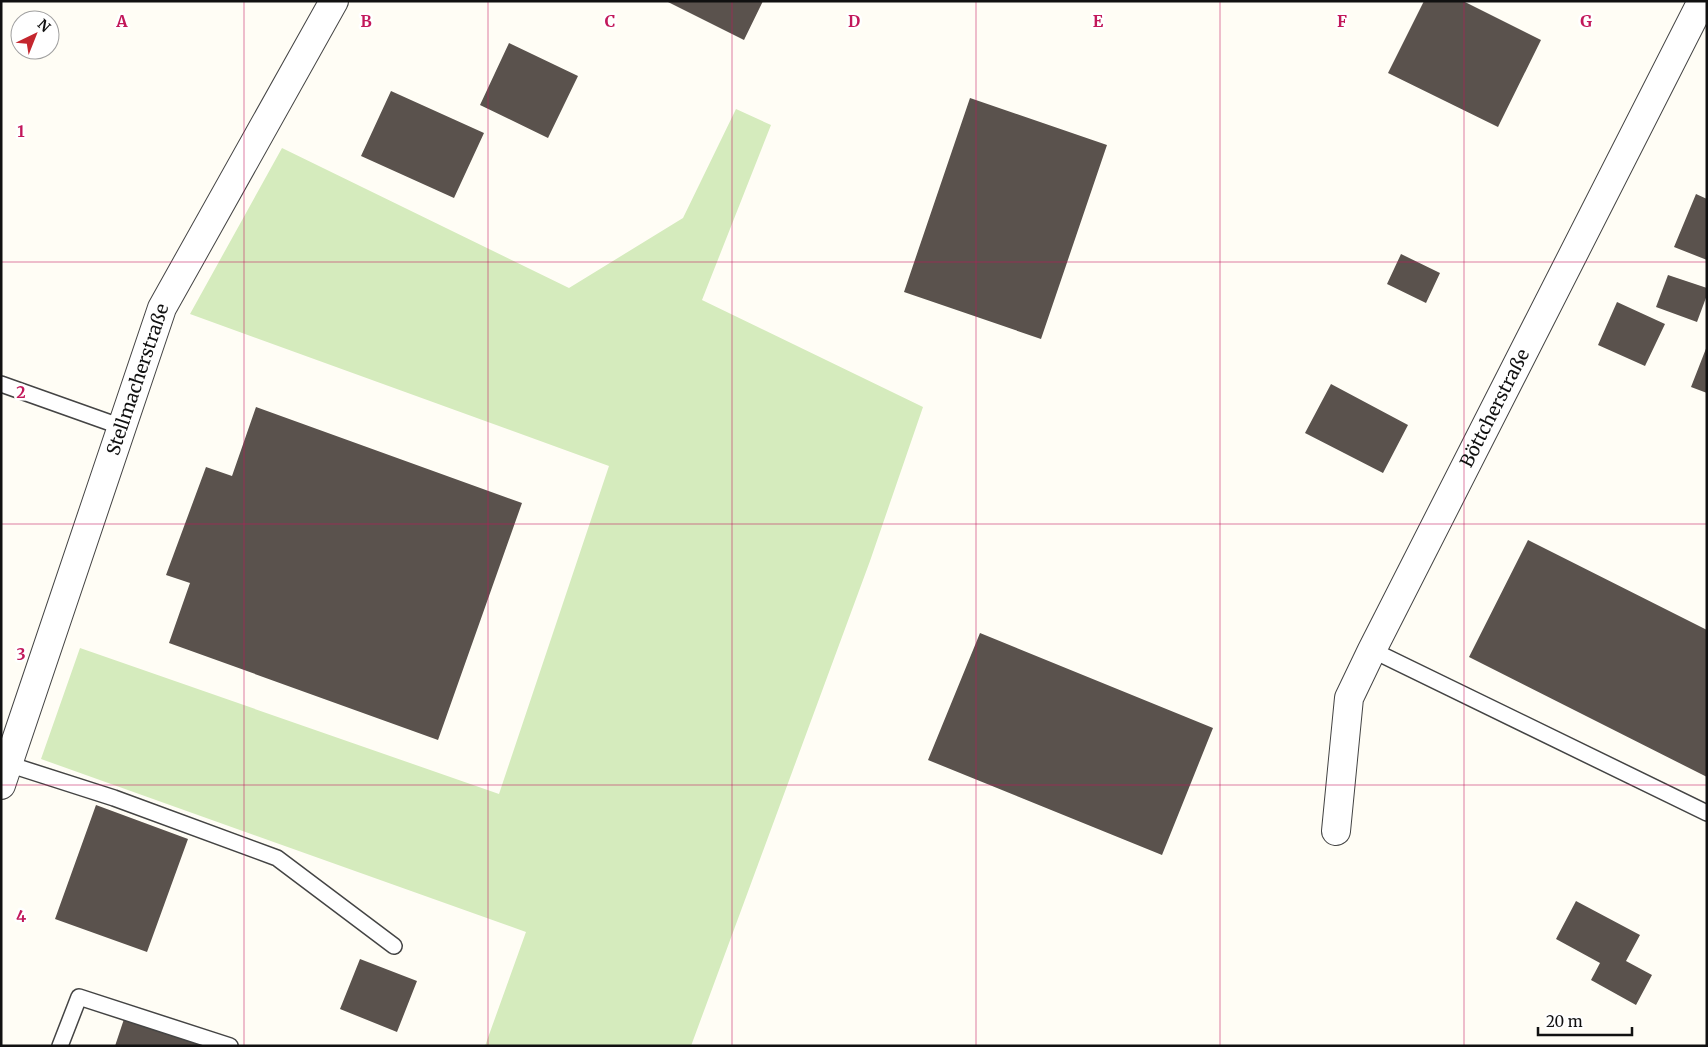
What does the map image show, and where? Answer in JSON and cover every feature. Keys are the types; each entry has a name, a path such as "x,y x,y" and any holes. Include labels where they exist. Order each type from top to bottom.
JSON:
{"street":[{"name":"Stellmacherstraße","path":"7,758 162,308 334,1"},
{"name":"Böttcherstraße","path":"1336,831 1349,698 1702,1"}],"lane":[{"path":"1,384 122,427"},
{"path":"1372,650 1707,813"},
{"path":"7,758 277,858 394,946"},
{"path":"60,1046 79,997 230,1046"}],"green space":[{"path":"736,109 771,125 702,300 923,407 870,561 691,1046 485,1046 526,932 41,759 80,648 499,794 609,466 190,314 282,148 569,288 683,218"}],"building":[{"path":"666,1 763,1 744,40"},
{"path":"1424,1 1463,1 1541,40 1498,127 1388,73"},
{"path":"509,43 578,76 548,138 480,105"},
{"path":"391,91 484,133 454,198 361,156"},
{"path":"970,98 1107,145 1041,339 904,292"},
{"path":"1696,194 1707,199 1707,260 1674,247"},
{"path":"1401,254 1440,273 1426,303 1387,284"},
{"path":"1668,275 1707,288 1707,295 1697,322 1656,307"},
{"path":"1617,302 1665,324 1645,366 1598,345"},
{"path":"1707,346 1707,393 1691,387"},
{"path":"1331,384 1408,425 1383,473 1305,433"},
{"path":"256,407 522,503 438,740 169,643 190,583 166,575 206,467 232,476"},
{"path":"1528,540 1707,630 1707,777 1469,657"},
{"path":"980,633 1213,728 1162,855 928,760"},
{"path":"96,805 188,839 147,952 55,919"},
{"path":"1576,901 1640,935 1626,961 1652,975 1636,1005 1591,980 1600,963 1556,939"},
{"path":"360,959 417,981 397,1032 340,1009"},
{"path":"124,1019 201,1045 201,1046 115,1046"}]}
